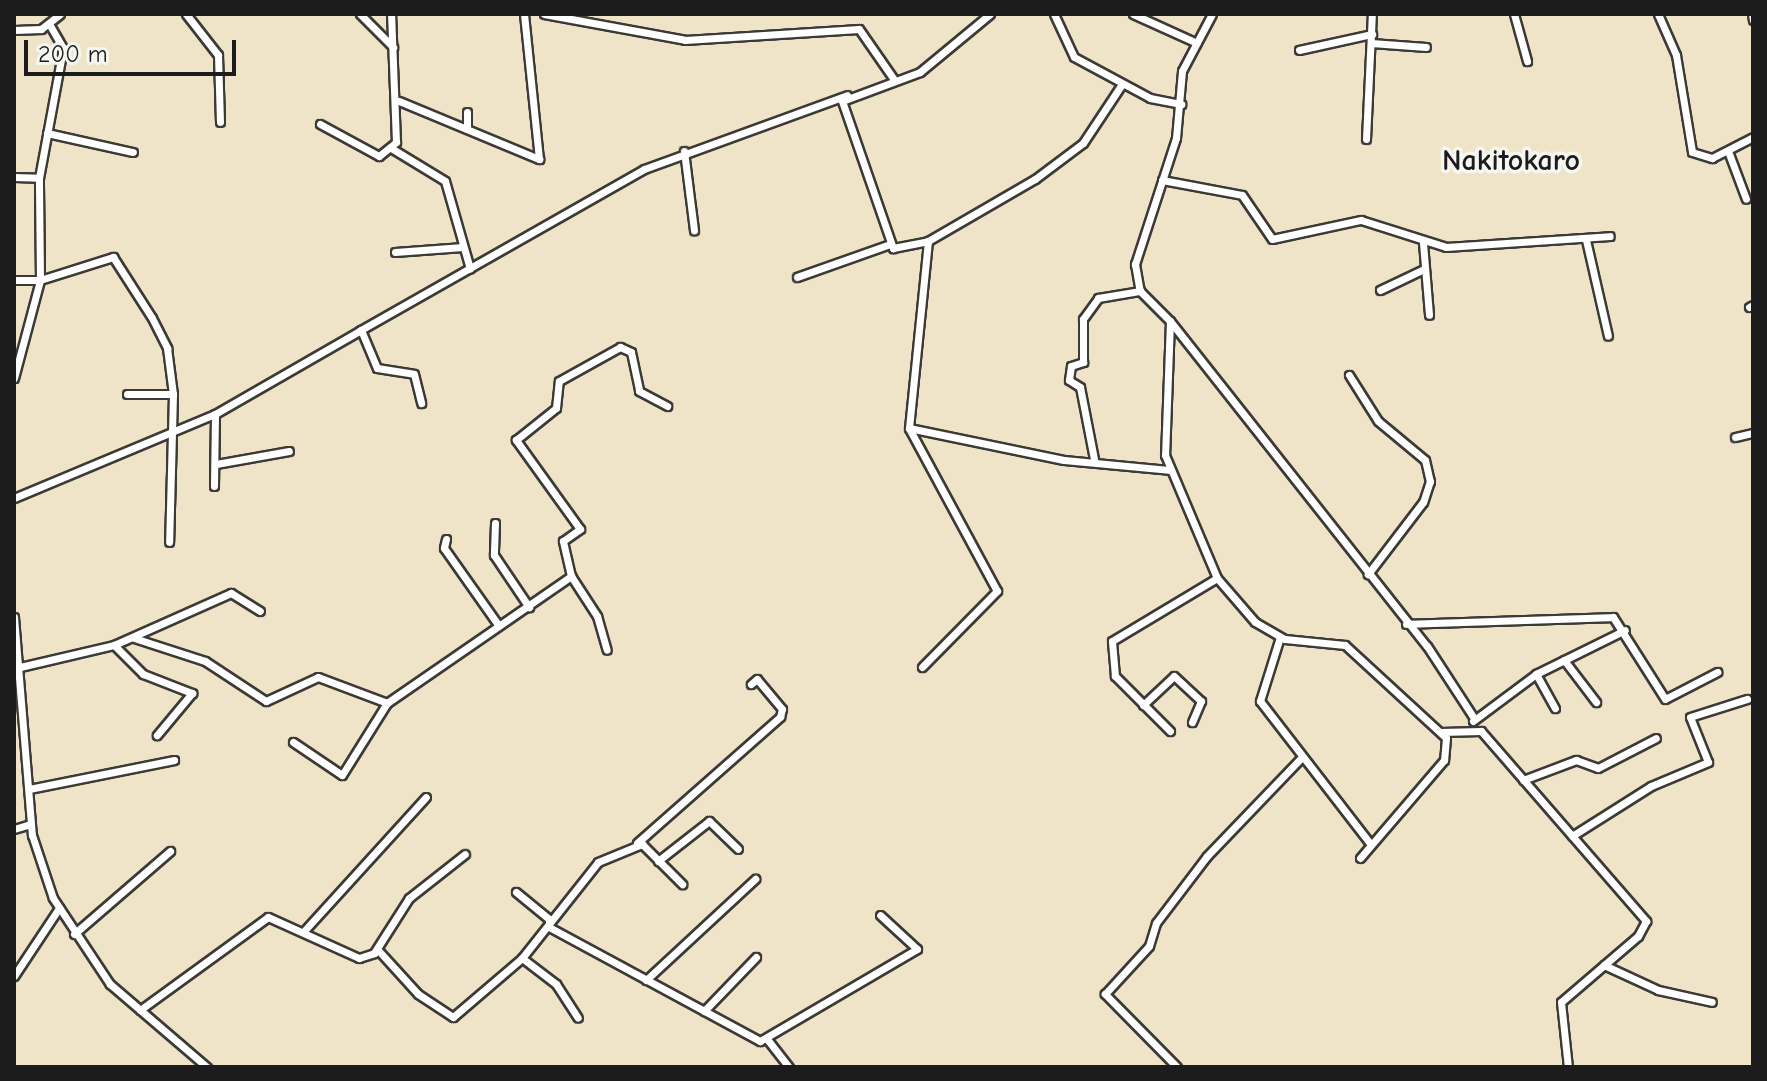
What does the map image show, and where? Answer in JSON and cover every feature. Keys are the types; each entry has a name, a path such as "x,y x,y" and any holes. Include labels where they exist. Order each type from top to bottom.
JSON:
{"street":[{"path":"14,30 49,24 60,14"},
{"path":"186,14 218,55 220,122"},
{"path":"360,14 393,47"},
{"path":"391,14 399,101 391,148"},
{"path":"399,101 467,126 539,159 524,14"},
{"path":"544,14 685,40 859,29 895,81"},
{"path":"14,498 215,414 684,151 895,81 931,64 990,14"},
{"path":"1054,14 1074,57 1122,84 1181,104"},
{"path":"1133,14 1197,43"},
{"path":"1212,14 1182,71 1181,104 1162,180 1135,264 1140,291 1170,321 1368,574 1474,718"},
{"path":"1366,139 1372,14"},
{"path":"1514,14 1527,61"},
{"path":"1658,14 1676,55 1692,152 1712,158 1753,137"},
{"path":"1752,14 1753,20"},
{"path":"14,378 40,280 39,178 63,48 49,24"},
{"path":"1299,50 1371,38 1426,47"},
{"path":"797,277 890,244 900,249 928,241 1072,152 1122,84"},
{"path":"872,89 844,98 842,110 878,192 890,244"},
{"path":"467,112 467,126"},
{"path":"320,124 374,155 391,148"},
{"path":"47,133 133,152"},
{"path":"391,148 445,181 470,269"},
{"path":"684,151 694,230"},
{"path":"1728,151 1746,199"},
{"path":"14,177 39,178"},
{"path":"1162,180 1242,195 1272,239 1361,220 1423,243 1586,240 1610,236"},
{"path":"1586,240 1608,336"},
{"path":"922,667 997,591 909,428 928,241"},
{"path":"1423,243 1429,315"},
{"path":"395,252 463,247"},
{"path":"14,280 40,280 113,257 161,334 173,394 175,432 169,542"},
{"path":"1380,290 1424,269"},
{"path":"1094,459 1080,387 1069,380 1071,366 1083,362 1083,319 1098,298 1140,291"},
{"path":"1170,321 1163,438 1169,470 1217,578 1255,622 1280,637 1345,645 1441,732 1444,760 1369,842 1360,858"},
{"path":"359,331 377,368 414,374 421,403"},
{"path":"607,650 597,616 571,576 563,541 580,529 516,440 556,408 559,381 620,347 631,352 639,391 667,406"},
{"path":"1349,375 1378,421 1425,460 1430,481 1423,502 1368,574"},
{"path":"127,394 173,394"},
{"path":"214,486 215,414"},
{"path":"909,428 1064,460 1094,459 1169,470"},
{"path":"1735,437 1753,433"},
{"path":"216,464 289,451"},
{"path":"495,523 494,555 529,607"},
{"path":"446,539 444,548 499,626"},
{"path":"293,742 342,775 387,703 571,576"},
{"path":"1170,731 1115,676 1112,641 1217,578"},
{"path":"20,667 134,638 231,593 260,611"},
{"path":"14,617 30,824 59,908 74,934 140,1010 207,1067"},
{"path":"1406,624 1613,617 1625,630 1665,699 1717,672"},
{"path":"1470,727 1474,718 1536,674 1625,630"},
{"path":"1280,637 1260,701 1369,842"},
{"path":"134,638 205,661 266,701 318,677 387,703"},
{"path":"114,645 143,674 192,693 157,735"},
{"path":"1564,660 1596,702"},
{"path":"1536,674 1555,708"},
{"path":"1143,705 1174,676 1201,701 1192,722"},
{"path":"378,950 450,1017 522,958 549,927 591,867 637,843 780,717 774,699 757,679 751,684"},
{"path":"1572,836 1651,786 1708,762 1690,717 1747,699"},
{"path":"1441,732 1470,727"},
{"path":"1470,727 1523,780 1646,921 1559,1008 1568,1067"},
{"path":"1523,780 1576,760 1598,768 1656,738"},
{"path":"1177,1067 1105,994 1149,946 1156,923 1207,856 1302,757"},
{"path":"29,789 174,760"},
{"path":"304,931 426,797"},
{"path":"658,861 709,821 738,849"},
{"path":"14,829 30,824"},
{"path":"637,843 682,884"},
{"path":"74,934 170,851"},
{"path":"140,1010 257,921 274,916 359,958 378,950 403,904 465,854"},
{"path":"646,980 755,879"},
{"path":"516,892 549,919 549,927"},
{"path":"14,976 59,908"},
{"path":"767,1039 917,949 880,915"},
{"path":"549,927 704,1011 767,1039 789,1067"},
{"path":"704,1011 756,957"},
{"path":"522,958 556,984 578,1018"},
{"path":"1604,965 1658,990 1712,1002"}],"district":[{"name":"Nakitokaro","path":"1511,161"}]}
